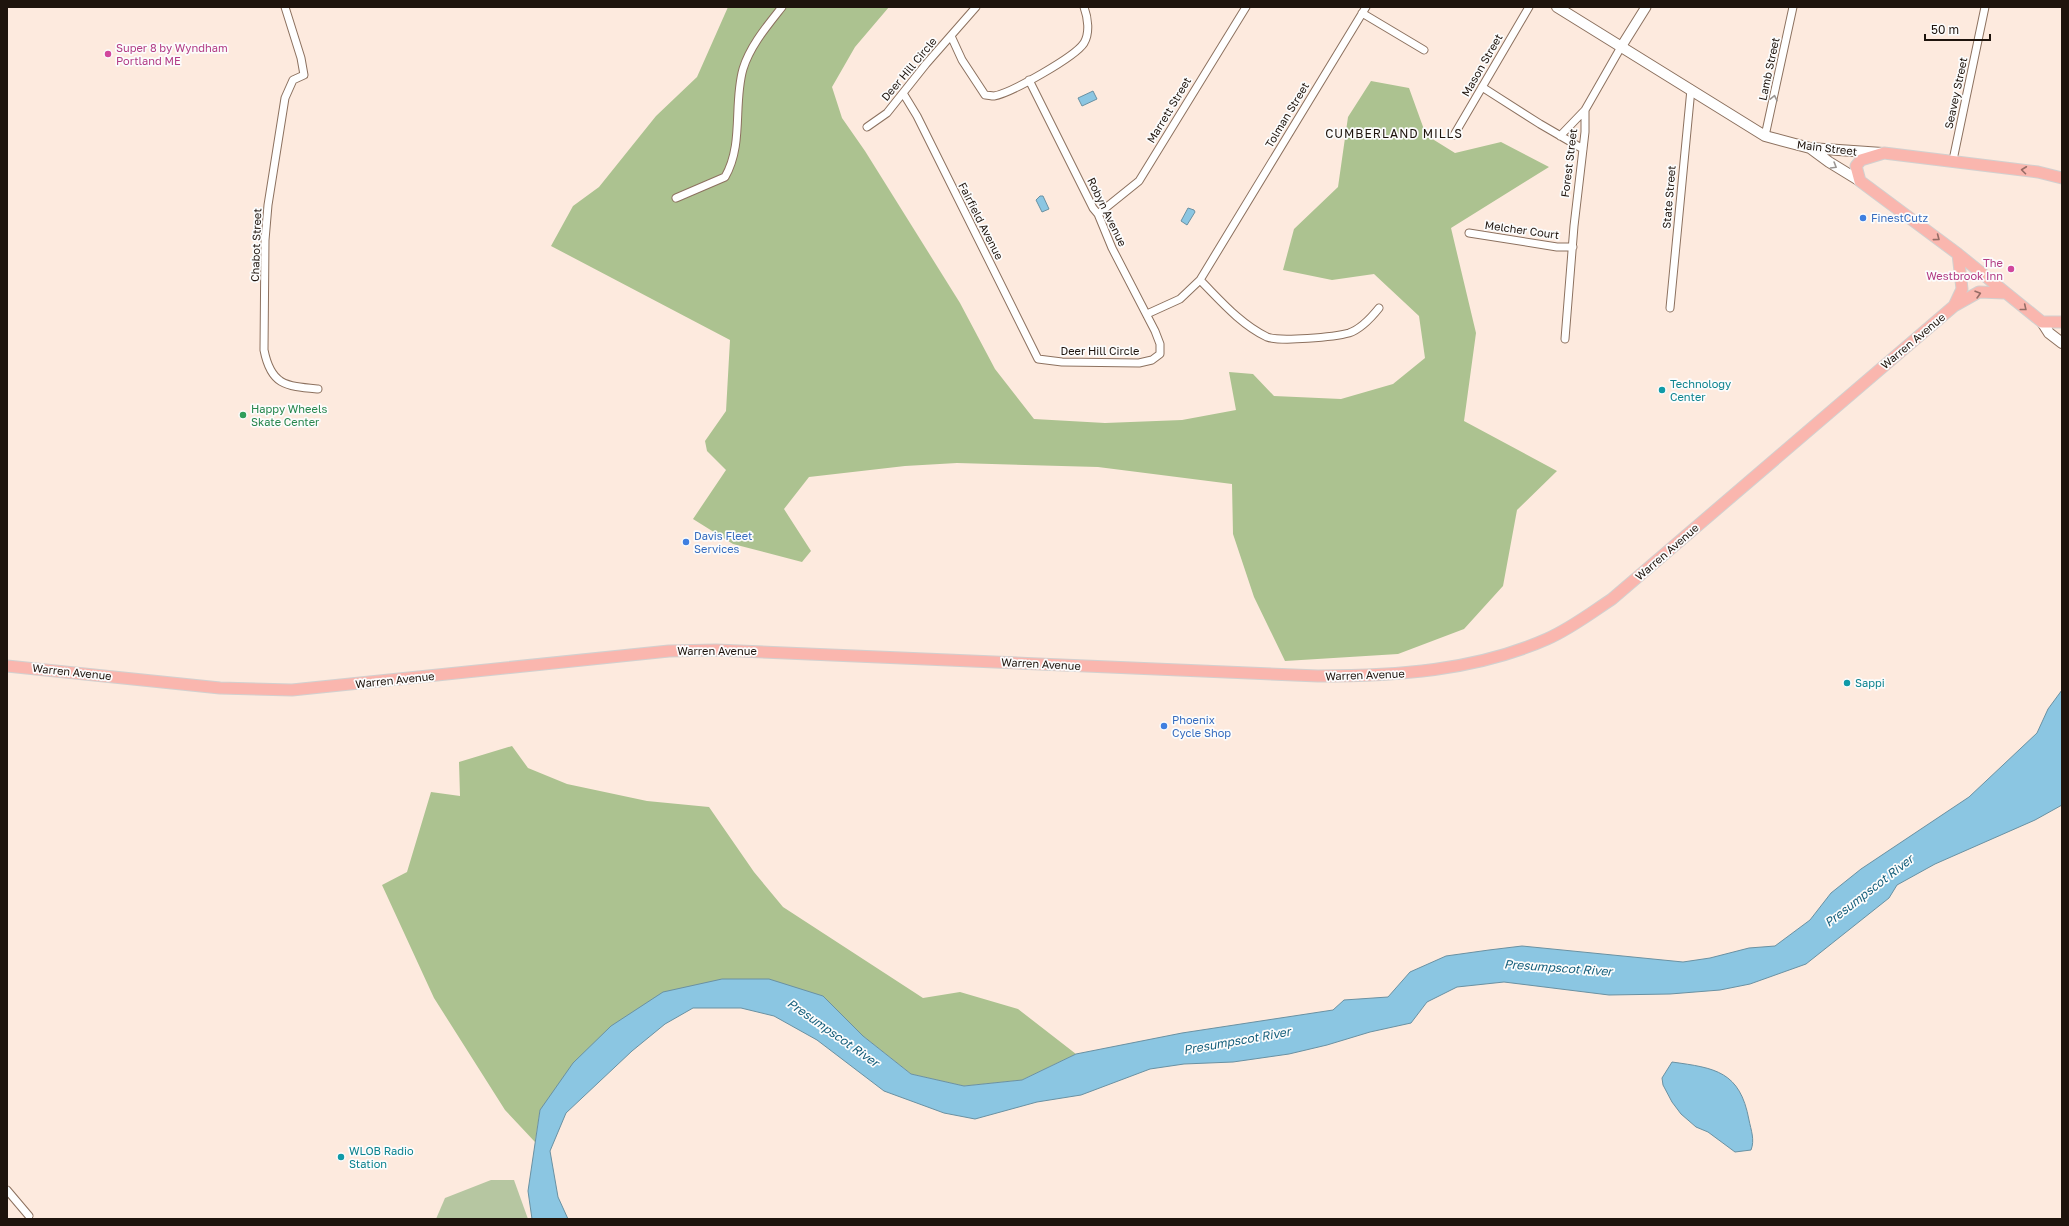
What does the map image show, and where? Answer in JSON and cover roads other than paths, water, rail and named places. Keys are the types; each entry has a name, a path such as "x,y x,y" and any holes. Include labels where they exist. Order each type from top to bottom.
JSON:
{"main road":[{"name":"Main Street","path":"1556,7 1691,88 1765,136 1810,148 1884,153 1953,160 2038,172 2062,178"},
{"path":"1810,148 1829,162 1860,181 1958,254 2042,322 2049,333 2062,343"},
{"path":"1860,181 1856,166 1860,160 1884,153"},
{"name":"Warren Avenue","path":"1954,306 1962,289 1958,254"},
{"name":"Warren Avenue","path":"7,666 220,688 292,690 669,651 716,650 1318,676 1362,676 1414,672 1470,664 1493,658 1546,639 1569,628 1612,599 1954,306 1979,292 2005,293"},
{"path":"2042,322 2062,322"}],"street":[{"name":"Chabot Street","path":"285,7 304,75 293,80 285,98 268,205 265,240 264,350 267,366 274,377 285,384 318,389"},
{"path":"676,198 725,177 729,170 735,147 739,94 743,70 751,50 782,7"},
{"path":"951,36 976,7"},
{"path":"1029,80 1079,50 1085,42 1088,32 1084,7"},
{"name":"Marrett Street","path":"1098,214 1139,181 1246,7"},
{"name":"Mason Street","path":"1454,135 1529,7"},
{"name":"Forest Street","path":"1565,339 1585,132 1585,110 1646,7"},
{"name":"Lamb Street","path":"1765,136 1794,7"},
{"name":"Seavey Street","path":"1953,160 1985,7"},
{"path":"1364,10 1424,50"},
{"name":"Tolman Street","path":"1146,314 1180,299 1200,280 1364,10"},
{"name":"Deer Hill Circle","path":"867,127 887,113 951,36 962,60 985,95 999,95 1029,80"},
{"name":"Robyn Avenue","path":"1029,80 1093,208 1098,214 1112,248 1146,314 1160,344 1160,354"},
{"path":"1482,87 1583,149"},
{"name":"State Street","path":"1670,308 1691,88"},
{"name":"Fairfield Avenue","path":"903,93 1038,359"},
{"path":"1560,136 1585,110"},
{"name":"Melcher Court","path":"1469,233 1557,247 1573,247"},
{"path":"1200,280 1241,320 1268,337 1301,339 1350,333 1369,320 1379,308"},
{"name":"Deer Hill Circle","path":"1038,359 1062,362 1139,363 1152,360 1160,354"},
{"path":"7,1190 29,1216"}],"water":[{"path":"1093,91 1097,99 1082,106 1078,98"},
{"path":"1040,196 1043,196 1049,209 1042,212 1036,200"},
{"path":"1188,208 1194,210 1195,212 1187,225 1181,221"},
{"name":"Presumpscot River","path":"2062,690 2062,805 2035,820 1935,864 1897,885 1889,898 1806,964 1750,984 1720,990 1670,994 1609,995 1504,982 1457,987 1427,1002 1411,1023 1370,1032 1327,1045 1289,1054 1233,1062 1184,1064 1150,1069 1081,1095 1037,1102 975,1119 944,1113 884,1091 817,1040 774,1016 741,1008 693,1008 665,1024 632,1051 566,1113 550,1151 558,1197 568,1219 532,1219 528,1191 540,1110 573,1063 611,1026 663,992 722,979 769,979 823,996 863,1036 911,1074 964,1086 1022,1080 1076,1054 1182,1033 1333,1010 1344,1000 1388,997 1410,972 1446,956 1522,946 1683,962 1710,958 1749,948 1775,946 1810,920 1831,893 1861,869 1969,797 2037,733 2048,709"},
{"path":"1672,1062 1713,1070 1732,1082 1739,1091 1745,1104 1753,1142 1751,1150 1735,1152 1708,1132 1696,1127 1681,1114 1672,1102 1663,1085 1662,1078"}],"place":[{"name":"Super 8 by Wyndham Portland ME","path":"108,54"},
{"name":"FinestCutz","path":"1863,218"},
{"name":"The Westbrook Inn","path":"2011,269"},
{"name":"Technology Center","path":"1662,390"},
{"name":"Happy Wheels Skate Center","path":"243,415"},
{"name":"Davis Fleet Services","path":"686,542"},
{"name":"Sappi","path":"1847,683"},
{"name":"Phoenix Cycle Shop","path":"1164,726"},
{"name":"WLOB Radio Station","path":"341,1157"}],"district":[{"name":"CUMBERLAND MILLS","path":"1394,134"}]}
